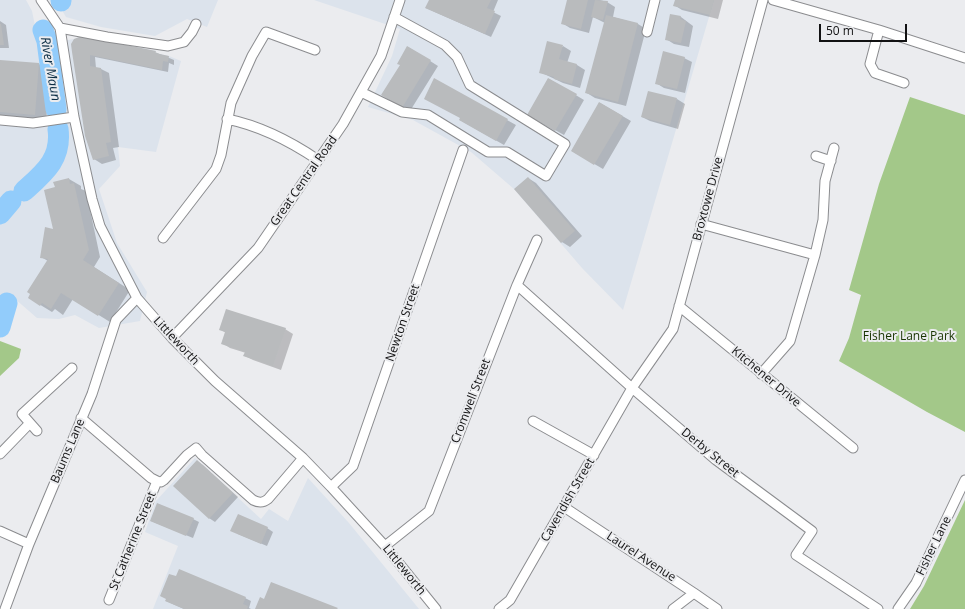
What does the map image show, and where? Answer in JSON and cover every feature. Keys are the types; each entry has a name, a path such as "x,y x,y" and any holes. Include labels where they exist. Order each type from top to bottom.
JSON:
{"street":[{"name":"Littleworth","path":"41,0 60,28 74,117 92,199 100,226 137,298 172,338 215,381 303,458 331,487 385,546 436,609"},
{"name":"Great Central Road","path":"172,338 258,248 343,124 381,56 400,0"},
{"path":"647,32 655,0"},
{"name":"Broxtowe Drive","path":"632,388 673,329 763,0"},
{"path":"774,0 879,30 965,58"},
{"path":"361,92 402,112 428,115 488,152 507,152 546,176 565,144 470,85 457,57 445,45 394,18"},
{"path":"60,28 168,46 184,42 196,24"},
{"path":"879,30 870,64 875,73 904,83"},
{"path":"163,238 216,170 221,155 231,103 266,32 315,50"},
{"path":"0,120 33,123 74,117"},
{"path":"227,119 250,124 266,131 293,144 318,160"},
{"path":"761,374 790,341 815,255 823,220 825,181 834,148"},
{"name":"Newton Street","path":"331,487 353,466 463,150"},
{"path":"816,156 831,161"},
{"path":"701,224 815,255"},
{"name":"Cromwell Street","path":"385,546 428,511 517,285 537,240"},
{"name":"Derby Street","path":"517,285 632,388 716,460 812,531 796,555 878,609"},
{"name":"Baums Lane","path":"5,609 29,544 92,394 116,320 137,298"},
{"name":"Kitchener Drive","path":"679,306 853,448"},
{"path":"37,431 22,414 72,368"},
{"name":"Cavendish Street","path":"499,609 510,600 632,388"},
{"path":"81,418 157,482 164,480 187,455 196,448 253,500 258,502 264,502 268,499 303,458"},
{"path":"533,422 594,455"},
{"path":"0,454 30,423"},
{"name":"Fisher Lane","path":"898,609 916,583 965,480"},
{"name":"St Catherine Street","path":"109,600 157,482"},
{"name":"Laurel Avenue","path":"564,507 717,609"},
{"path":"0,531 29,544"},
{"path":"673,609 694,593"}],"shaded area":[{"path":"0,0 26,0 32,11 39,45 74,39 82,36 156,51 155,53 169,56 181,61 156,152 118,147 120,166 99,189 117,243 147,292 140,321 99,328 75,315 59,319 37,318 14,298 0,300"},
{"path":"56,0 218,0 207,27 187,19 155,36 101,27 66,17"},
{"path":"314,0 714,0 623,310 582,268 514,189 471,152 413,120 368,107 392,56 400,29"},
{"path":"195,458 261,519 269,509 288,521 308,478 349,523 419,609 153,609 178,546 145,532 156,501"}],"green space":[{"name":"Fisher Lane Park","path":"910,97 965,115 965,432 927,412 839,361 849,338 861,295 849,290 879,184"},
{"path":"0,341 21,349 19,358 0,376"},
{"path":"965,500 965,609 910,609 924,586"}],"building":[{"path":"429,0 491,0 487,8 495,11 485,34 425,8"},
{"path":"567,0 588,0 581,29 561,24"},
{"path":"595,0 608,1 603,20 591,17"},
{"path":"675,0 714,0 710,15 673,6"},
{"path":"670,14 681,16 680,19 686,21 681,43 665,40"},
{"path":"606,15 638,23 618,102 585,93"},
{"path":"1,24 4,45 0,45"},
{"path":"82,36 156,51 155,53 169,56 168,62 163,61 162,70 90,55 90,66 101,68 111,142 106,143 109,156 93,160 85,136 71,44 74,39"},
{"path":"547,41 563,45 559,59 577,64 572,84 539,73"},
{"path":"407,46 431,60 402,108 381,95 400,65 397,64"},
{"path":"663,51 685,57 677,89 655,84"},
{"path":"0,60 39,63 35,115 0,112"},
{"path":"434,78 508,119 496,141 459,120 460,118 424,99"},
{"path":"548,78 577,94 555,131 527,115"},
{"path":"648,91 677,98 670,125 641,117"},
{"path":"599,102 623,116 594,165 571,151"},
{"path":"528,177 575,231 561,243 514,189"},
{"path":"69,178 70,184 74,183 89,250 83,260 119,283 98,316 61,293 51,309 42,303 40,306 28,298 30,294 27,292 48,259 40,258 45,227 53,229 44,190 55,187 53,182"},
{"path":"226,309 286,328 273,366 243,356 245,352 221,344 225,332 219,330"},
{"path":"197,460 233,493 209,519 173,486"},
{"path":"157,503 194,518 186,536 150,521"},
{"path":"238,514 268,527 261,544 230,531"},
{"path":"179,569 246,597 243,604 248,606 247,609 184,609 165,601 166,599 160,596 169,574 176,576"},
{"path":"271,582 338,608 255,609 260,597 264,599"}],"waterway":[{"name":"River Maun","path":"43,30 47,41 56,109"},
{"name":"River Maun","path":"24,191 45,171 54,157 59,140 58,129"},
{"name":"River Maun","path":"0,214 11,201"},
{"name":"River Maun","path":"0,327 7,303"}]}
